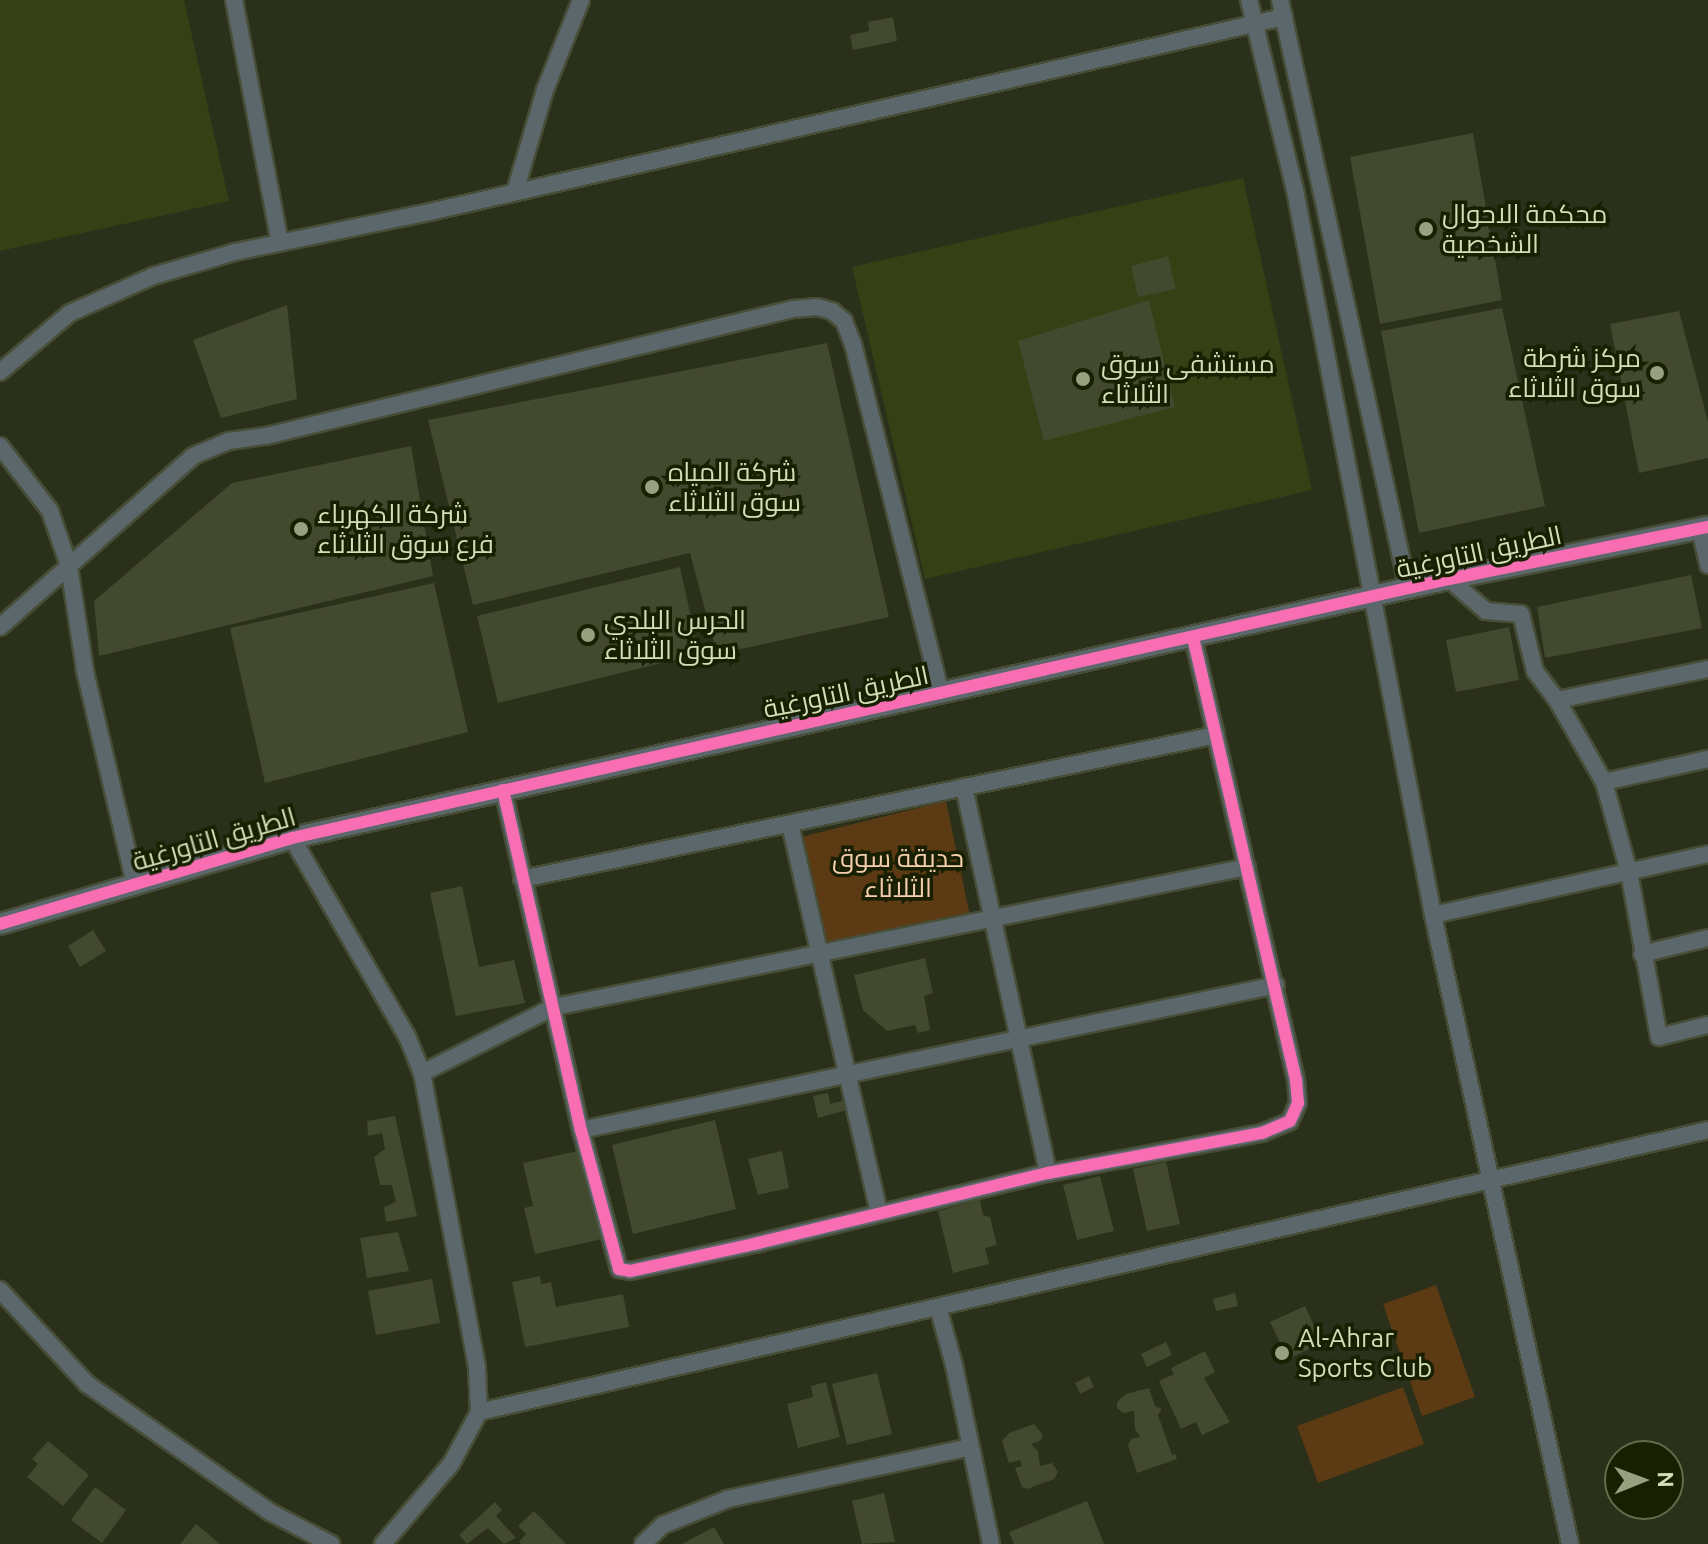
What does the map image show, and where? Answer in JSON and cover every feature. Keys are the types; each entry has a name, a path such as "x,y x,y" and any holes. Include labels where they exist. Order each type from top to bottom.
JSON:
{"street":[{"path":"234,0 280,243"},
{"path":"515,192 545,90 581,0"},
{"path":"1249,0 1295,190 1375,597 1433,915 1570,1544"},
{"path":"1280,0 1408,589"},
{"path":"0,372 70,313 153,276 280,243 1284,17"},
{"path":"0,627 193,456 229,441 266,436 793,309 817,307 832,311 844,321 853,344 941,694"},
{"path":"0,446 50,511 69,566 85,671 135,884"},
{"path":"1704,528 1708,565"},
{"name":"الطريق التاورغية","path":"0,924 292,838 1193,639 1449,579 1704,528"},
{"path":"1449,579 1486,611 1521,614 1535,671 1557,700 1604,782 1629,872 1659,1037 1708,1025"},
{"path":"503,790 581,1130 619,1269 630,1271 730,1250 1048,1173 1262,1133 1290,1121 1298,1103 1296,1080 1193,639"},
{"path":"1557,700 1708,669"},
{"path":"522,879 1216,735"},
{"path":"1604,782 1708,759"},
{"path":"964,787 1048,1173"},
{"path":"790,824 879,1213"},
{"path":"292,838 407,1036 422,1073 477,1368 479,1412 451,1464 383,1544"},
{"path":"1433,915 1708,854"},
{"path":"422,1073 554,1007 822,954 992,916 1247,867"},
{"path":"1642,954 1708,938"},
{"path":"581,1130 1276,985"},
{"path":"479,1412 1489,1183 1708,1130"},
{"path":"0,1290 87,1384 270,1512 331,1544"},
{"path":"938,1307 991,1544"},
{"path":"643,1544 663,1525 728,1499 970,1447"}],"shaded area":[{"path":"0,0 184,0 229,201 0,251"},
{"name":"مستشفى سوق الثلاثاء","path":"1243,178 1312,490 925,579 852,267"}],"green space":[{"name":"حديقة سوق الثلاثاء","path":"946,801 970,916 823,947 801,837"},
{"path":"1436,1285 1475,1397 1422,1416 1383,1304"},
{"path":"1403,1387 1424,1444 1318,1483 1297,1426"}],"building":[{"path":"893,17 897,41 853,50 850,35 869,31 868,22"},
{"name":"محكمة الاحوال الشخصية","path":"1473,133 1502,300 1380,324 1350,157"},
{"path":"1168,256 1176,289 1138,297 1131,266"},
{"path":"1149,300 1175,407 1044,441 1018,341"},
{"path":"287,305 297,399 221,418 193,340"},
{"path":"1502,308 1545,506 1419,533 1381,331"},
{"name":"مركز شرطة سوق الثلاثاء","path":"1679,311 1708,422 1708,458 1639,473 1610,324"},
{"name":"شركة المياه سوق الثلاثاء","path":"827,343 889,617 717,654 690,553 473,605 428,420"},
{"name":"شركة الكهرباء فرع سوق الثلاثاء","path":"411,446 433,576 99,656 94,601 232,483"},
{"name":"الحرس البلدي سوق الثلاثاء","path":"680,567 699,654 498,703 477,616"},
{"path":"1691,575 1702,628 1545,658 1537,607"},
{"path":"434,583 468,732 265,783 230,628"},
{"path":"1509,627 1519,680 1456,692 1446,640"},
{"path":"462,886 479,967 514,960 525,1003 456,1016 430,893"},
{"path":"93,930 106,951 80,967 68,946"},
{"path":"925,958 933,993 924,996 930,1030 918,1033 915,1025 887,1031 863,1010 854,975"},
{"path":"828,1093 830,1104 845,1100 847,1110 818,1118 813,1096"},
{"path":"395,1116 417,1216 386,1222 384,1207 396,1202 392,1185 380,1185 374,1157 385,1149 382,1133 368,1136 367,1121"},
{"path":"715,1120 736,1209 633,1234 612,1145"},
{"path":"582,1150 602,1239 535,1254 524,1208 533,1206 523,1163"},
{"path":"782,1151 789,1188 758,1195 748,1159"},
{"path":"1166,1162 1180,1224 1147,1231 1133,1169"},
{"path":"1100,1176 1114,1231 1077,1240 1063,1185"},
{"path":"980,1200 983,1215 990,1217 997,1245 985,1248 989,1264 953,1273 938,1211"},
{"path":"398,1232 409,1271 367,1278 360,1238"},
{"path":"540,1276 541,1284 551,1282 556,1307 623,1294 629,1327 525,1347 512,1282"},
{"path":"432,1279 440,1323 376,1335 368,1291"},
{"path":"1235,1293 1238,1306 1216,1311 1213,1299"},
{"path":"1305,1306 1322,1343 1288,1359 1270,1322"},
{"path":"1166,1342 1172,1355 1147,1367 1141,1354"},
{"path":"1205,1351 1215,1372 1204,1378 1230,1422 1202,1435 1196,1422 1181,1429 1159,1381 1174,1374 1171,1368"},
{"path":"877,1373 892,1434 847,1445 832,1384"},
{"path":"1089,1376 1094,1387 1080,1394 1075,1383"},
{"path":"826,1382 840,1437 798,1448 787,1404 813,1397 811,1386"},
{"path":"1149,1388 1155,1406 1162,1409 1158,1415 1172,1455 1175,1454 1177,1459 1137,1473 1128,1445 1131,1439 1140,1437 1135,1429 1134,1411 1123,1413 1117,1408 1117,1402 1126,1394"},
{"path":"1034,1424 1043,1435 1040,1441 1031,1444 1038,1451 1040,1466 1052,1463 1058,1472 1054,1479 1027,1489 1022,1487 1015,1468 1022,1466 1020,1460 1009,1463 1002,1441 1009,1433"},
{"path":"48,1441 89,1475 63,1506 27,1477 38,1464 32,1459"},
{"path":"95,1487 126,1510 102,1543 71,1520"},
{"path":"884,1493 895,1542 862,1544 852,1501"},
{"path":"1087,1501 1104,1544 1014,1544 1009,1532"},
{"path":"495,1502 502,1510 496,1516 516,1538 504,1544 488,1528 467,1544 459,1535"},
{"path":"534,1511 566,1544 519,1542 526,1534 518,1526"},
{"path":"196,1524 220,1544 180,1544"},
{"path":"714,1527 724,1544 682,1544"}],"cycle path":[{"path":"0,924 292,838 1449,579 1708,527"},
{"path":"503,790 581,1130 619,1269 630,1271 758,1243 1048,1173 1262,1133 1290,1121 1298,1103 1296,1080 1193,639"}],"place":[{"name":"محكمة الاحوال الشخصية","path":"1426,229"},
{"name":"مركز شرطة سوق الثلاثاء","path":"1657,373"},
{"name":"مستشفى سوق الثلاثاء","path":"1083,379"},
{"name":"شركة المياه سوق الثلاثاء","path":"652,487"},
{"name":"شركة الكهرباء فرع سوق الثلاثاء","path":"301,529"},
{"name":"الحرس البلدي سوق الثلاثاء","path":"588,635"},
{"name":"Al-Ahrar Sports Club","path":"1282,1353"}]}
